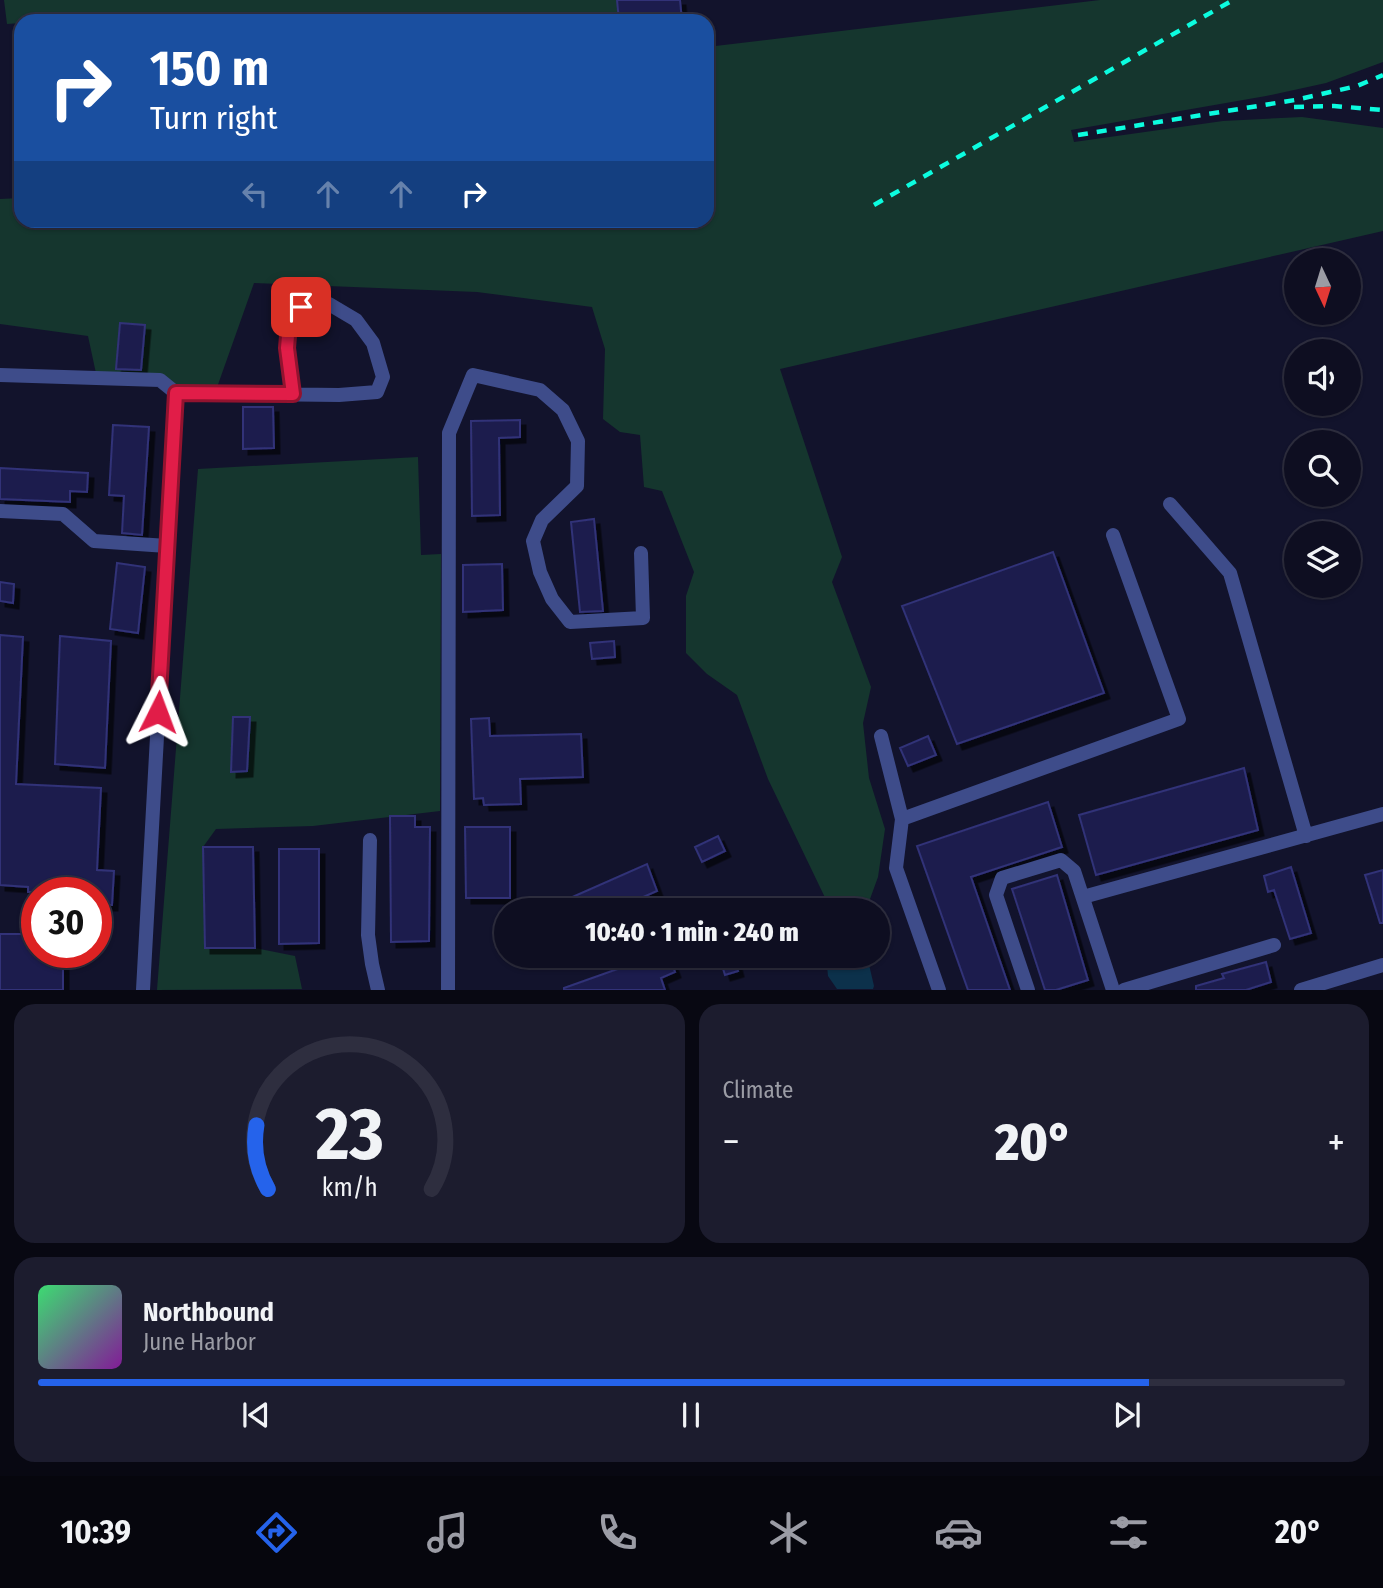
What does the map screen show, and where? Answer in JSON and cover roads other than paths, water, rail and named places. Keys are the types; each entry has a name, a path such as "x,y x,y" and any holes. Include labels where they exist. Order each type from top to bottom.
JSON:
{"street":[{"path":"0,375 160,380 176,393 339,395 377,392 383,377 373,343 356,320 329,304 301,307 289,324 287,348 293,394"},
{"path":"448,989 449,433 473,375 540,390 563,410 578,442 577,486 542,520 533,541 540,572 552,599 570,622 643,618 641,553"},
{"path":"143,989 176,393"},
{"path":"1170,504 1230,573 1306,836"},
{"path":"0,511 63,514 94,541 167,546"},
{"path":"902,820 1180,719 1113,535"},
{"path":"881,736 902,820 896,868 939,989"},
{"path":"1083,897 1383,814"},
{"path":"370,840 368,935 378,989"},
{"path":"1028,989 996,895 1002,878 1061,860 1074,871 1113,989"},
{"path":"1124,989 1274,945"},
{"path":"1301,989 1383,965"}],"water":[{"path":"827,968 870,968 874,986 873,989 837,989 828,976"}],"railway":[{"path":"874,205 1233,0"},
{"path":"1078,135 1295,100 1357,86 1383,75"},
{"path":"1294,107 1334,106 1383,110"}]}
